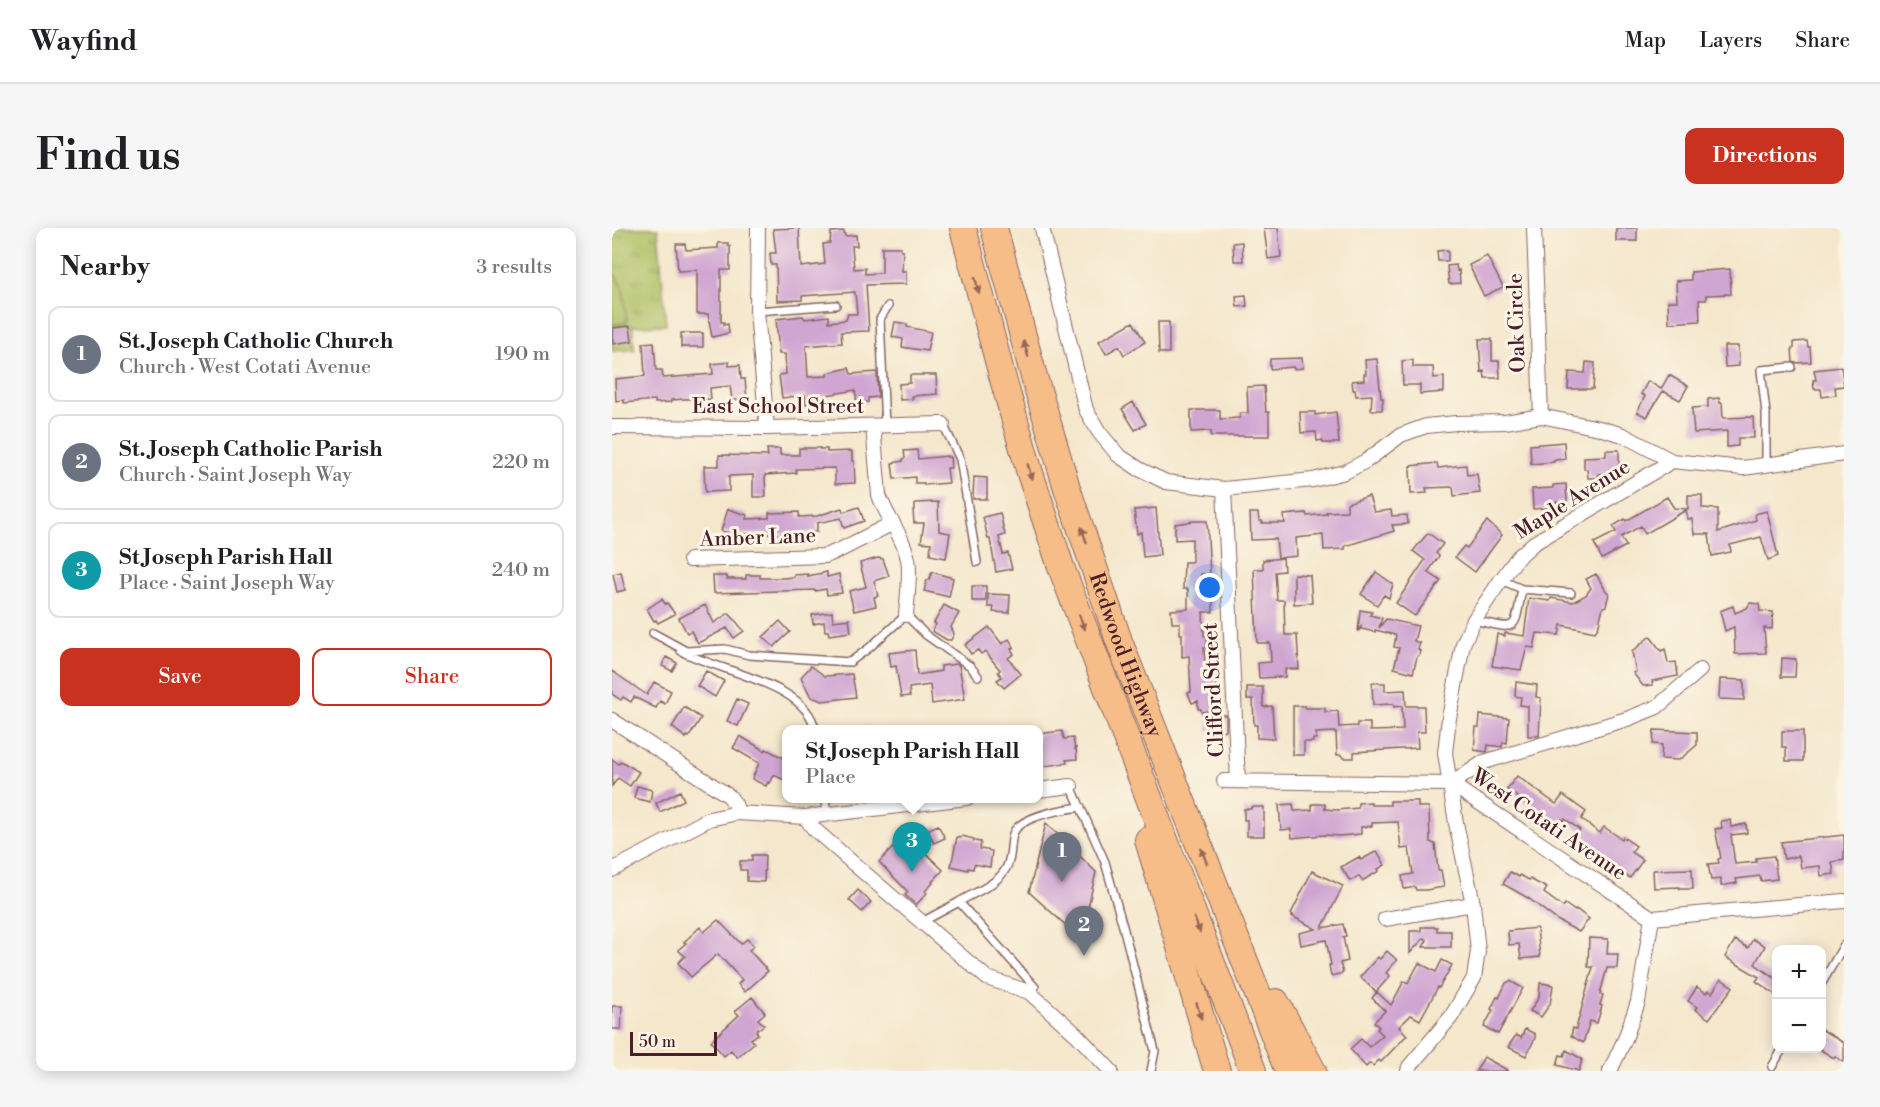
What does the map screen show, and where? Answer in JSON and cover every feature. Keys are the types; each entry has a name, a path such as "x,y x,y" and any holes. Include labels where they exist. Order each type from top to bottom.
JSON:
{"highway":[{"name":"Redwood Highway","path":"963,228 1030,473 1061,567 1252,1071"},
{"name":"Redwood Highway","path":"994,228 1033,373 1068,488 1119,640 1288,1071"},
{"path":"1138,772 1142,819 1217,1071"},
{"path":"1225,910 1313,1071"}],"street":[{"path":"758,228 757,311 767,428"},
{"path":"1042,228 1086,410 1099,432 1118,455 1139,469 1166,482 1224,489 1313,480 1346,472 1366,461 1401,435 1426,426 1505,422 1541,416 1623,435 1672,461 1743,468 1844,454"},
{"name":"Oak Circle","path":"1534,228 1541,416"},
{"name":"East School Street","path":"612,427 767,428 943,424"},
{"path":"879,426 879,495 882,506 893,523 909,560 906,615"},
{"name":"Maple Avenue","path":"1408,1071 1451,1017 1474,978 1478,951 1473,904 1456,823 1445,753 1463,644 1474,620 1501,580 1518,558 1534,543 1672,461"},
{"name":"Clifford Street","path":"1224,489 1231,781"},
{"name":"Amber Lane","path":"690,560 825,556 893,523"},
{"path":"1451,784 1484,762 1657,708 1700,670"},
{"path":"612,720 729,795 738,813"},
{"name":"West Cotati Avenue","path":"1231,781 1451,784 1652,918"},
{"path":"1043,789 1071,786"},
{"path":"612,870 709,819 738,813 805,817 926,803"},
{"path":"805,817 814,829 987,978 1029,992 1077,1035 1111,1071"},
{"path":"1610,1071 1625,1039 1638,1002 1652,918 1844,901"},
{"path":"1385,919 1473,904"}],"lane":[{"path":"757,311 836,305"},
{"path":"879,426 880,319 888,306"},
{"path":"1766,465 1766,413 1761,370 1792,367"},
{"path":"943,424 960,459 977,562"},
{"path":"1501,580 1522,589 1571,592"},
{"path":"1474,620 1507,627 1513,625 1517,620 1522,589"},
{"path":"653,633 686,651 725,649 749,655 850,662 906,615 926,635 970,666 978,676"},
{"path":"670,642 690,656 711,665 741,673 792,696 813,719 814,725"},
{"path":"1071,786 1105,862 1155,1051 1151,1071"},
{"path":"826,803 827,815"},
{"path":"921,922 995,880 1006,870 1014,831 1019,826 1031,819 1060,809 1081,807"},
{"path":"959,902 1035,987 1029,992"},
{"path":"1826,975 1844,945"},
{"path":"1772,1067 1780,1053"}],"green space":[{"path":"612,228 658,228 666,325 633,326 634,350 612,351"},
{"path":"612,270 623,289 627,323 612,325"}],"building":[{"path":"799,228 801,267 825,264 823,244 830,243 831,232 844,231 845,236 856,235 857,246 852,246 854,269 865,268 865,274 882,273 882,247 901,247 903,251 902,271 906,271 906,284 866,285 869,331 841,332 842,343 806,346 808,377 827,376 827,373 849,368 851,374 877,372 878,397 868,398 868,402 857,403 855,390 816,397 816,403 806,404 805,395 782,398 779,375 786,374 785,354 779,354 776,319 829,316 829,322 846,320 848,314 857,314 855,292 802,296 802,300 777,301 776,265 771,265 770,253 776,253 773,229"},
{"path":"1264,228 1278,228 1281,257 1268,259"},
{"path":"1616,228 1637,228 1637,241 1616,241"},
{"path":"1242,242 1243,261 1234,261 1233,243"},
{"path":"718,243 728,243 730,246 730,270 721,270 721,322 724,322 724,325 728,324 729,333 712,337 708,314 697,314 697,270 678,271 676,244 685,244 686,250 718,248"},
{"path":"1448,250 1448,261 1438,261 1437,251"},
{"path":"1487,256 1503,287 1484,296 1469,265"},
{"path":"1456,265 1457,271 1459,270 1460,283 1449,284 1447,266"},
{"path":"1730,269 1731,294 1706,295 1706,300 1699,300 1700,321 1669,323 1668,301 1677,301 1676,281 1691,280 1691,272"},
{"path":"1246,295 1247,306 1237,307 1236,296"},
{"path":"895,322 931,332 927,351 902,347 903,339 892,337"},
{"path":"1133,322 1145,342 1124,355 1119,346 1106,354 1099,341"},
{"path":"1158,322 1169,322 1169,353 1159,353"},
{"path":"630,326 632,341 613,344 612,328"},
{"path":"681,333 703,333 703,347 681,347"},
{"path":"1479,339 1492,339 1492,361 1499,361 1500,378 1485,378 1484,371 1481,372"},
{"path":"1807,341 1810,347 1811,362 1793,362 1794,342"},
{"path":"654,342 656,370 662,370 663,378 713,374 712,364 729,362 729,366 740,365 741,379 745,379 747,399 732,400 730,386 710,388 711,399 671,400 671,402 655,403 655,400 624,403 624,400 616,401 615,379 645,376 643,343"},
{"path":"1724,346 1738,346 1739,366 1725,367"},
{"path":"1302,358 1303,368 1270,369 1270,359"},
{"path":"1377,359 1381,398 1383,398 1382,410 1371,410 1372,395 1356,396 1352,381 1364,380 1365,360"},
{"path":"1413,360 1413,367 1433,367 1434,378 1444,377 1444,392 1420,394 1420,385 1403,385 1402,361"},
{"path":"1586,362 1595,363 1593,389 1568,389 1569,372 1585,373"},
{"path":"1841,367 1844,386 1835,387 1836,395 1822,397 1821,389 1814,389 1813,380 1816,380 1814,370"},
{"path":"910,375 936,375 937,394 912,396 913,399 900,400 899,384 910,383"},
{"path":"1669,375 1688,386 1680,400 1663,391 1647,417 1637,412 1645,396 1641,394 1648,381 1661,389"},
{"path":"1264,386 1266,412 1269,412 1269,436 1211,436 1211,431 1191,432 1191,410 1220,410 1220,419 1240,418 1240,413 1248,413 1247,387"},
{"path":"1719,398 1722,403 1723,418 1753,417 1754,438 1738,438 1738,446 1727,447 1727,431 1694,433 1692,408 1708,407 1708,399"},
{"path":"1133,402 1146,424 1135,430 1122,409"},
{"path":"1300,412 1315,412 1315,415 1336,412 1339,443 1317,441 1316,432 1301,433"},
{"path":"1564,442 1565,459 1531,464 1530,445"},
{"path":"799,448 827,449 827,452 852,451 855,483 835,484 835,468 796,469 796,473 765,475 766,497 753,497 753,475 729,476 729,491 705,492 704,466 719,466 719,455 768,456 767,449 780,449 780,455 799,455"},
{"path":"917,450 918,459 950,457 951,468 947,468 949,483 924,485 924,483 915,483 915,477 894,479 892,463 903,461 904,451"},
{"path":"1606,450 1619,450 1619,469 1609,469 1609,473 1598,474 1598,478 1588,478 1587,469 1584,469 1584,457 1606,456"},
{"path":"1437,463 1438,468 1466,465 1467,475 1477,474 1480,493 1454,496 1453,487 1426,488 1427,493 1411,494 1410,466"},
{"path":"974,477 987,478 987,499 973,499"},
{"path":"1566,484 1567,502 1556,502 1556,505 1548,505 1547,508 1533,509 1532,489 1553,488 1553,485"},
{"path":"1688,495 1702,495 1702,508 1718,509 1718,532 1756,520 1755,514 1767,511 1778,556 1768,560 1761,537 1730,545 1731,552 1712,556 1709,534 1694,534 1692,519 1688,519 1686,510 1645,534 1641,526 1621,537 1626,546 1602,559 1594,543 1616,532 1613,526 1667,497 1674,508 1688,509"},
{"path":"1369,496 1374,512 1391,510 1392,516 1407,515 1408,524 1392,525 1394,531 1345,546 1345,549 1324,550 1323,535 1296,538 1297,556 1278,558 1276,539 1251,540 1250,513 1258,513 1259,521 1262,523 1285,523 1284,515 1306,513 1307,516 1347,511 1347,503"},
{"path":"938,502 939,531 950,533 946,558 930,555 931,543 921,542 924,523 914,523 915,503"},
{"path":"859,507 864,521 844,528 841,518 817,523 817,532 807,532 807,534 741,534 740,540 721,531 728,509 747,515 746,519 769,518 769,513 799,512 799,517 817,516 842,508 843,512"},
{"path":"1156,508 1160,555 1143,557 1141,532 1137,534 1134,510"},
{"path":"1000,513 1005,535 999,537 1003,554 1008,553 1012,569 996,572 983,517"},
{"path":"1207,521 1210,574 1201,574 1201,595 1213,594 1213,612 1203,612 1204,636 1207,636 1207,648 1204,648 1205,666 1208,666 1208,670 1216,670 1218,710 1220,710 1220,715 1226,715 1226,731 1208,731 1208,711 1201,712 1201,709 1198,709 1198,701 1192,703 1188,693 1191,692 1189,656 1182,657 1180,623 1172,623 1171,610 1188,609 1188,589 1183,589 1184,562 1192,562 1192,539 1175,540 1175,524"},
{"path":"1487,521 1502,535 1475,572 1455,557 1464,546 1467,548"},
{"path":"1428,533 1443,544 1436,553 1439,556 1428,572 1441,581 1415,616 1396,603 1425,560 1413,551"},
{"path":"878,558 883,559 889,576 874,581 878,596 874,597 876,606 854,611 849,591 866,587 860,563"},
{"path":"1283,558 1284,571 1275,572 1277,600 1284,600 1285,635 1297,635 1299,669 1285,669 1285,677 1259,678 1258,663 1271,662 1270,643 1257,643 1254,569 1263,569 1263,560"},
{"path":"621,572 625,590 617,592 613,574"},
{"path":"827,572 827,577 839,574 842,593 827,595 826,589 714,593 713,576 727,576 727,579 746,579 746,575 760,575 760,578 783,578"},
{"path":"932,572 953,578 949,597 924,591"},
{"path":"1376,572 1393,584 1389,598 1384,595 1377,605 1361,594"},
{"path":"1294,574 1310,575 1312,603 1294,604"},
{"path":"1596,574 1609,593 1595,632 1561,625 1559,635 1537,633 1534,648 1527,647 1521,670 1492,666 1497,634 1524,636 1529,598 1550,601 1551,598 1573,602 1586,595 1591,588 1586,579"},
{"path":"972,586 986,586 986,601 972,601"},
{"path":"988,594 1010,595 1009,613 993,612 994,607 988,607"},
{"path":"662,599 675,614 658,623 654,621 647,609"},
{"path":"1750,603 1759,604 1760,611 1773,612 1772,629 1764,628 1766,653 1735,654 1734,627 1725,631 1720,611 1733,606 1735,613 1747,608"},
{"path":"705,605 714,623 729,613 744,631 734,638 727,628 698,643 691,631 687,633 679,618"},
{"path":"944,605 959,613 951,627 954,634 951,640 932,631"},
{"path":"1360,610 1372,612 1370,615 1382,618 1379,628 1386,619 1418,626 1414,641 1420,643 1418,649 1420,651 1413,673 1394,668 1399,648 1394,647 1396,635 1361,629 1361,627 1358,632"},
{"path":"832,612 833,621 849,619 851,632 829,635 828,631 825,631 824,622 813,624 812,615"},
{"path":"780,621 790,632 774,647 763,637"},
{"path":"989,627 1002,644 1009,639 1014,647 1011,649 1014,654 1008,658 1021,674 1004,688 997,680 1002,677 998,672 1000,670 985,651 981,654 978,650 971,654 965,645"},
{"path":"1650,636 1661,651 1665,649 1668,663 1676,662 1678,676 1652,681 1653,685 1643,686 1633,673 1636,672 1632,652"},
{"path":"915,650 917,675 941,671 941,666 959,665 965,699 932,704 930,685 909,688 910,696 901,697 896,666 891,667 889,653"},
{"path":"666,657 677,663 672,671 662,666"},
{"path":"1782,658 1796,659 1795,677 1781,677"},
{"path":"811,666 825,676 852,674 856,697 822,701 811,697 801,677"},
{"path":"612,671 647,695 654,682 671,691 665,704 660,701 656,708 634,697 631,702 623,697 621,700 612,694"},
{"path":"706,671 724,681 715,697 697,686"},
{"path":"1720,679 1744,680 1744,700 1719,699"},
{"path":"1516,682 1537,685 1536,697 1541,698 1539,736 1528,736 1528,706 1520,705 1521,697 1515,696"},
{"path":"1372,683 1385,683 1385,691 1405,690 1406,706 1424,706 1425,732 1417,732 1418,748 1354,752 1354,758 1344,758 1337,755 1336,732 1316,733 1316,739 1313,739 1313,742 1304,742 1304,755 1293,755 1293,706 1325,708 1325,712 1338,711 1339,727 1370,723 1370,731 1403,730 1402,706 1373,705"},
{"path":"1247,687 1263,687 1263,707 1272,706 1274,739 1257,738 1253,699 1247,699"},
{"path":"737,699 748,704 738,726 727,721"},
{"path":"684,707 701,718 686,738 672,727"},
{"path":"1480,715 1509,718 1507,743 1503,742 1502,747 1488,745 1487,752 1474,750 1476,727 1479,727"},
{"path":"1654,730 1697,732 1697,745 1679,760 1661,759 1662,745 1653,744"},
{"path":"1062,731 1064,739 1073,738 1077,759 1066,760 1067,763 1043,766 1043,733"},
{"path":"1782,731 1803,731 1803,761 1786,761 1786,747 1782,747"},
{"path":"740,736 765,751 766,749 782,757 782,779 774,775 766,786 752,779 759,763 733,748"},
{"path":"612,759 619,764 621,761 639,772 630,786 618,778 612,786"},
{"path":"1517,776 1556,804 1563,795 1586,812 1581,819 1600,833 1604,827 1636,846 1631,852 1643,860 1630,878 1618,870 1615,873 1573,840 1580,830 1565,819 1563,821 1562,819 1555,828 1507,789"},
{"path":"637,786 652,790 650,802 634,798"},
{"path":"680,791 684,800 660,812 656,803"},
{"path":"1390,801 1418,801 1418,807 1429,807 1430,842 1435,844 1438,870 1441,870 1444,887 1426,890 1416,890 1415,887 1404,889 1402,876 1413,874 1409,848 1401,849 1398,822 1372,823 1372,826 1361,827 1361,834 1339,836 1292,838 1291,829 1281,830 1279,805 1293,804 1294,811 1312,810 1312,804 1325,804 1325,809 1337,810 1358,808 1358,803 1371,802 1371,805 1390,805"},
{"path":"1251,807 1264,807 1264,836 1247,836 1244,809 1251,809"},
{"path":"1730,820 1731,827 1746,824 1747,833 1731,835 1735,864 1756,862 1756,858 1774,856 1777,879 1761,881 1760,876 1736,879 1737,883 1721,886 1721,879 1711,880 1708,864 1719,863 1718,859 1721,858 1715,829 1722,828 1721,821"},
{"path":"1046,823 1096,872 1081,939 1029,892"},
{"path":"938,825 945,838 934,843 927,830"},
{"path":"906,834 943,870 916,905 905,895 908,892 879,862"},
{"path":"1844,835 1844,860 1832,862 1834,874 1821,876 1820,866 1801,868 1799,856 1784,859 1781,842"},
{"path":"962,836 981,842 980,849 992,851 990,867 974,864 973,869 968,868 968,870 951,866 957,837"},
{"path":"1377,851 1385,865 1362,881 1359,876 1350,881 1341,867 1359,857 1361,860"},
{"path":"752,855 765,855 764,882 747,881 747,870 740,870 740,861 752,861"},
{"path":"1692,869 1693,889 1654,888 1653,870"},
{"path":"1312,871 1343,886 1322,928 1343,924 1346,936 1343,937 1348,961 1340,963 1343,973 1331,976 1326,940 1301,945 1299,933 1316,929 1291,914"},
{"path":"1510,872 1547,888 1544,893 1563,907 1565,904 1575,911 1576,909 1589,919 1579,932 1557,920 1528,898 1503,884"},
{"path":"858,890 871,902 862,912 849,900"},
{"path":"718,920 741,944 747,939 754,946 749,950 768,971 745,992 738,984 742,980 718,954 691,977 678,963 685,956 678,950 686,943 684,942 700,927 704,932"},
{"path":"1421,927 1437,927 1437,931 1451,931 1451,947 1423,947 1427,940 1424,938 1410,953 1410,931 1421,931"},
{"path":"1537,928 1540,957 1521,959 1519,944 1509,945 1508,931"},
{"path":"1589,938 1608,939 1607,954 1618,954 1617,968 1607,968 1600,994 1603,995 1600,1005 1602,1006 1597,1023 1590,1021 1583,1043 1571,1036 1573,1028 1576,1029 1593,967 1588,967"},
{"path":"1753,939 1765,946 1755,964 1772,976 1772,992 1756,981 1759,977 1725,957 1735,940 1748,948"},
{"path":"1387,951 1397,960 1386,973 1390,976 1376,992 1360,977 1378,957 1380,959"},
{"path":"1442,960 1452,965 1420,1020 1411,1015 1399,1027 1407,1035 1381,1062 1379,1060 1373,1066 1370,1063 1366,1067 1350,1049 1361,1039 1369,1047 1383,1035 1374,1022 1385,1011 1372,998 1377,992 1391,1005 1404,981 1408,983 1419,963 1436,972"},
{"path":"1721,979 1733,987 1709,1019 1688,1001 1697,987 1706,993 1708,990 1712,993"},
{"path":"1510,981 1523,988 1498,1034 1484,1027 1497,997 1499,998 1506,983"},
{"path":"1540,983 1553,985 1550,1004 1541,1017 1530,1011 1539,997"},
{"path":"752,997 765,1013 758,1019 764,1025 751,1039 754,1043 737,1057 731,1050 724,1056 711,1041 739,1015 735,1011"},
{"path":"612,1006 622,1006 621,1029 612,1029"},
{"path":"1525,1029 1535,1034 1526,1056 1508,1047 1516,1035 1521,1038"},
{"path":"1826,1032 1844,1043 1844,1062 1835,1056 1834,1058 1826,1053"},
{"path":"1566,1050 1582,1059 1579,1071 1557,1065 1560,1055 1564,1056"},
{"path":"1484,1057 1487,1059 1509,1071 1476,1071"}],"place":[{"name":"St Joseph Parish Hall","path":"912,872"},
{"name":"St. Joseph Catholic Church","path":"1062,882"},
{"name":"St. Joseph Catholic Parish","path":"1084,956"}]}
